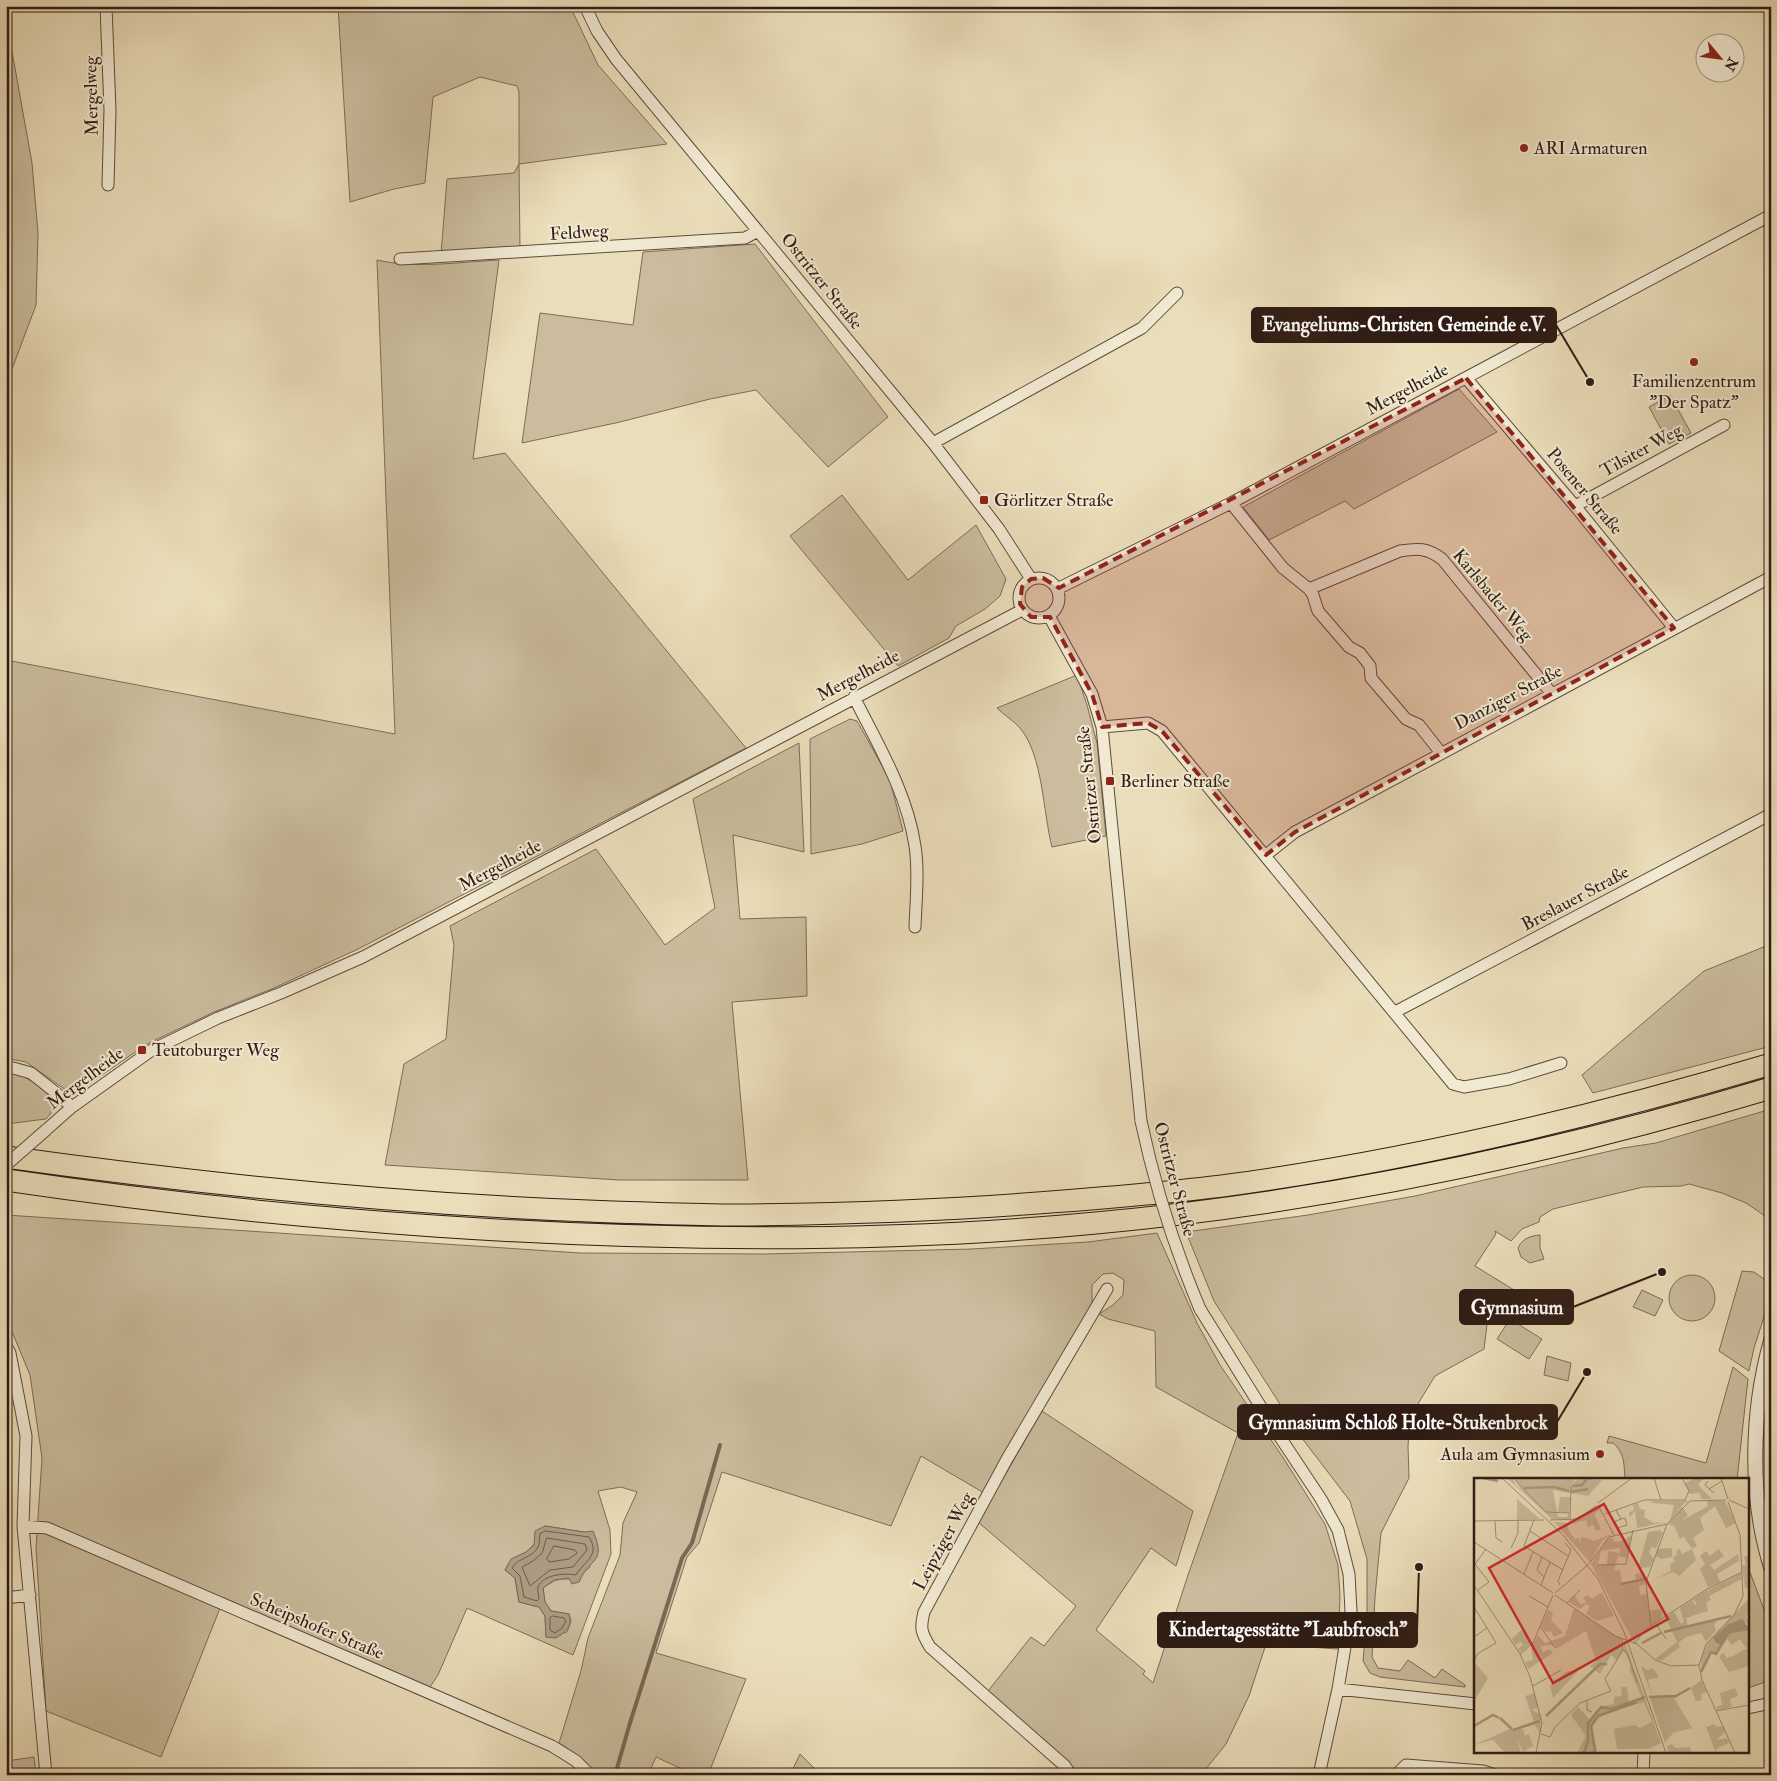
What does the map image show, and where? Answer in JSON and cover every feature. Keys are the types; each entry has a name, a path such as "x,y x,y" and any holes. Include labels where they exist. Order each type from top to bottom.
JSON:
{"highway":[{"path":"6,1157 131,1174 329,1195 530,1209 734,1215 928,1211 1092,1199 1220,1186 1375,1161 1518,1132 1676,1092 1771,1064"},
{"path":"6,1180 145,1198 331,1218 536,1233 734,1238 932,1234 1095,1223 1229,1208 1360,1188 1526,1154 1684,1114 1771,1088"}],"street":[{"name":"Mergelweg","path":"106,6 110,110 108,185"},
{"name":"Ostritzer Straße","path":"585,6 597,31 616,59 933,444 999,529 1031,579"},
{"name":"Mergelheide","path":"1057,589 1231,503 1771,215"},
{"name":"Feldweg","path":"400,260 745,238 758,231"},
{"path":"933,444 1142,328 1177,293"},
{"name":"Posener Straße","path":"1466,378 1575,506 1674,628"},
{"name":"Tilsiter Weg","path":"1575,506 1724,425"},
{"path":"1231,503 1283,568 1309,589 1318,611 1349,647 1360,653 1370,666 1371,678 1406,719 1419,725 1441,753"},
{"name":"Karlsbader Weg","path":"1309,589 1400,551 1416,549 1430,551 1442,559 1552,694"},
{"name":"Danziger Straße","path":"1266,855 1295,832 1771,577"},
{"path":"1043,578 1049,580 1057,589 1059,595 1057,607 1049,616 1037,618 1026,614 1022,610 1018,598 1019,592 1031,579 1043,578"},
{"name":"Mergelheide","path":"6,1165 72,1107 152,1050 218,1018 364,957 1022,610"},
{"name":"Ostritzer Straße","path":"1049,616 1092,694 1102,727 1141,1121 1151,1169 1162,1207 1179,1259 1200,1309 1274,1428 1321,1498 1338,1530 1349,1574 1351,1611 1338,1689 1319,1775"},
{"path":"854,697 896,778 915,845 917,861 915,927"},
{"path":"1102,727 1148,723 1162,731 1453,1084 1464,1087 1510,1079 1561,1063"},
{"name":"Breslauer Straße","path":"1395,1012 1771,814"},
{"path":"6,1066 31,1073 72,1107"},
{"name":"Leipziger Weg","path":"1071,1775 1065,1766 930,1647 923,1635 921,1626 924,1612 1007,1459 1107,1290"},
{"path":"1771,1341 1764,1365 1758,1399 1754,1456 1760,1519 1771,1567"},
{"path":"6,1346 10,1353 26,1436 23,1526 46,1775"},
{"name":"Scheipshofer Straße","path":"23,1526 47,1528 552,1746 576,1761 590,1775"},
{"path":"6,1598 30,1595"},
{"path":"1338,1689 1474,1704"},
{"path":"1750,1708 1771,1703"},
{"path":"1643,1775 1644,1754"},
{"path":"1396,1775 1406,1765 1482,1771 1495,1775"}],"highlighted area":[{"path":"1466,378 1674,628 1295,832 1266,855 1162,731 1148,723 1102,727 1092,694 1050,617 1031,617 1020,604 1022,587 1031,579 1043,578 1059,588"}],"shaded area":[{"path":"338,6 570,6 598,65 667,144 519,164 519,92 517,86 480,77 433,97 425,183 394,189 350,202"},
{"path":"6,18 32,163 38,233 36,305 6,385"},
{"path":"519,164 520,249 441,254 447,179 514,173"},
{"path":"755,244 888,417 828,467 756,390 522,443 540,313 633,325 643,252"},
{"path":"377,260 392,263 422,264 499,260 473,459 505,453 746,748 358,949 274,988 214,1012 147,1044 73,1095 26,1062 6,1058 6,660 395,734"},
{"path":"1459,389 1497,432 1354,509 1345,501 1269,540 1243,507"},
{"path":"1670,395 1691,433 1669,444 1649,407"},
{"path":"842,495 908,580 976,525 1006,579 1000,596 985,609 956,626 949,638 898,666 790,536"},
{"path":"1077,675 1097,743 1106,836 1052,847 1038,769 1028,739 1015,723 997,708"},
{"path":"850,719 857,721 890,780 903,831 862,844 811,854 810,739"},
{"path":"799,743 804,852 733,835 740,919 806,917 807,996 732,1002 748,1180 619,1180 385,1165 404,1064 446,1039 454,945 450,926 596,849 665,945 715,908 693,799"},
{"path":"1771,944 1771,1046 1593,1093 1582,1075 1704,971"},
{"path":"6,1071 13,1072 31,1081 52,1098 51,1113 46,1119 6,1124"},
{"path":"1771,1109 1771,1218 1768,1218 1746,1203 1722,1193 1689,1184 1643,1187 1553,1209 1540,1217 1539,1222 1522,1229 1511,1241 1495,1231 1496,1234 1475,1266 1519,1293 1534,1293 1536,1298 1526,1315 1510,1306 1498,1308 1487,1325 1484,1349 1435,1376 1410,1417 1408,1446 1409,1478 1381,1533 1375,1597 1372,1657 1378,1668 1400,1671 1408,1660 1435,1678 1442,1669 1465,1685 1465,1687 1380,1677 1370,1673 1363,1661 1367,1617 1367,1559 1350,1501 1301,1437 1214,1301 1186,1232 1308,1215 1415,1196 1623,1148 1656,1143"},
{"path":"6,1215 580,1253 764,1254 972,1249 1088,1242 1157,1233 1197,1323 1220,1365 1284,1459 1325,1524 1338,1565 1340,1596 1338,1649 1266,1644 1249,1696 1226,1744 1201,1775 1077,1775 1070,1765 988,1691 1031,1637 1044,1646 1076,1606 978,1522 1042,1411 1193,1511 1176,1566 1151,1548 1096,1630 1145,1671 1143,1674 1153,1683 1188,1575 1238,1433 1156,1387 1155,1331 1108,1319 1099,1314 1113,1305 1123,1295 1124,1280 1113,1273 1103,1274 1092,1285 1092,1306 984,1493 921,1456 891,1526 722,1472 699,1543 687,1557 656,1653 746,1679 708,1775 695,1775 656,1757 648,1775 597,1775 574,1753 559,1743 581,1671 588,1638 620,1555 623,1523 637,1492 621,1487 598,1491 610,1530 611,1554 573,1655 467,1608 438,1675 430,1687 224,1598 161,1757 46,1711 36,1548 42,1458 30,1375 6,1317","holes":["545,1526 584,1532 590,1567 583,1573 579,1582 560,1579 543,1588 545,1602 551,1611 569,1614 571,1621 567,1632 546,1637 545,1616 539,1607 519,1602 515,1578 505,1570 512,1560 532,1547"]},
{"path":"1540,1235 1540,1248 1544,1259 1530,1263 1521,1257 1518,1248 1527,1238"},
{"path":"1742,1271 1754,1272 1771,1284 1771,1295 1754,1348 1749,1371 1719,1351"},
{"path":"1692,1275 1705,1279 1711,1285 1715,1298 1711,1311 1705,1317 1692,1321 1679,1317 1673,1311 1669,1298 1673,1285 1679,1279"},
{"path":"1642,1290 1663,1300 1655,1316 1633,1307"},
{"path":"1510,1319 1542,1339 1529,1359 1497,1339"},
{"path":"1547,1356 1571,1363 1568,1381 1544,1375"},
{"path":"1733,1367 1748,1379 1737,1478 1625,1478 1624,1464 1620,1451 1613,1443 1607,1443 1609,1436 1706,1463"},
{"path":"1750,1572 1771,1628 1771,1680 1750,1687"},
{"path":"800,1754 821,1775 790,1775"},
{"path":"34,1757 36,1775 6,1775 6,1761"}],"water":[{"path":"545,1526 584,1532 593,1531 598,1549 598,1555 579,1582 572,1584 569,1578 554,1580 543,1588 545,1602 551,1611 569,1614 570,1622 568,1628 556,1638 546,1637 545,1616 539,1607 519,1602 515,1578 505,1570 511,1559 526,1552 534,1545 535,1531"}],"waterway":[{"path":"615,1775 682,1558 692,1543 720,1445"}],"place":[{"name":"ARI Armaturen","path":"1524,148"},
{"name":"Familienzentrum \"Der Spatz\"","path":"1694,362"},
{"name":"Evangeliums-Christen Gemeinde e.V.","path":"1590,382"},
{"name":"Görlitzer Straße","path":"984,500"},
{"name":"Berliner Straße","path":"1110,781"},
{"name":"Teutoburger Weg","path":"142,1050"},
{"name":"Gymnasium","path":"1662,1272"},
{"name":"Gymnasium Schloß Holte-Stukenbrock","path":"1587,1372"},
{"name":"Aula am Gymnasium","path":"1600,1454"},
{"name":"Kindertagesstätte \"Laubfrosch\"","path":"1419,1567"}]}
